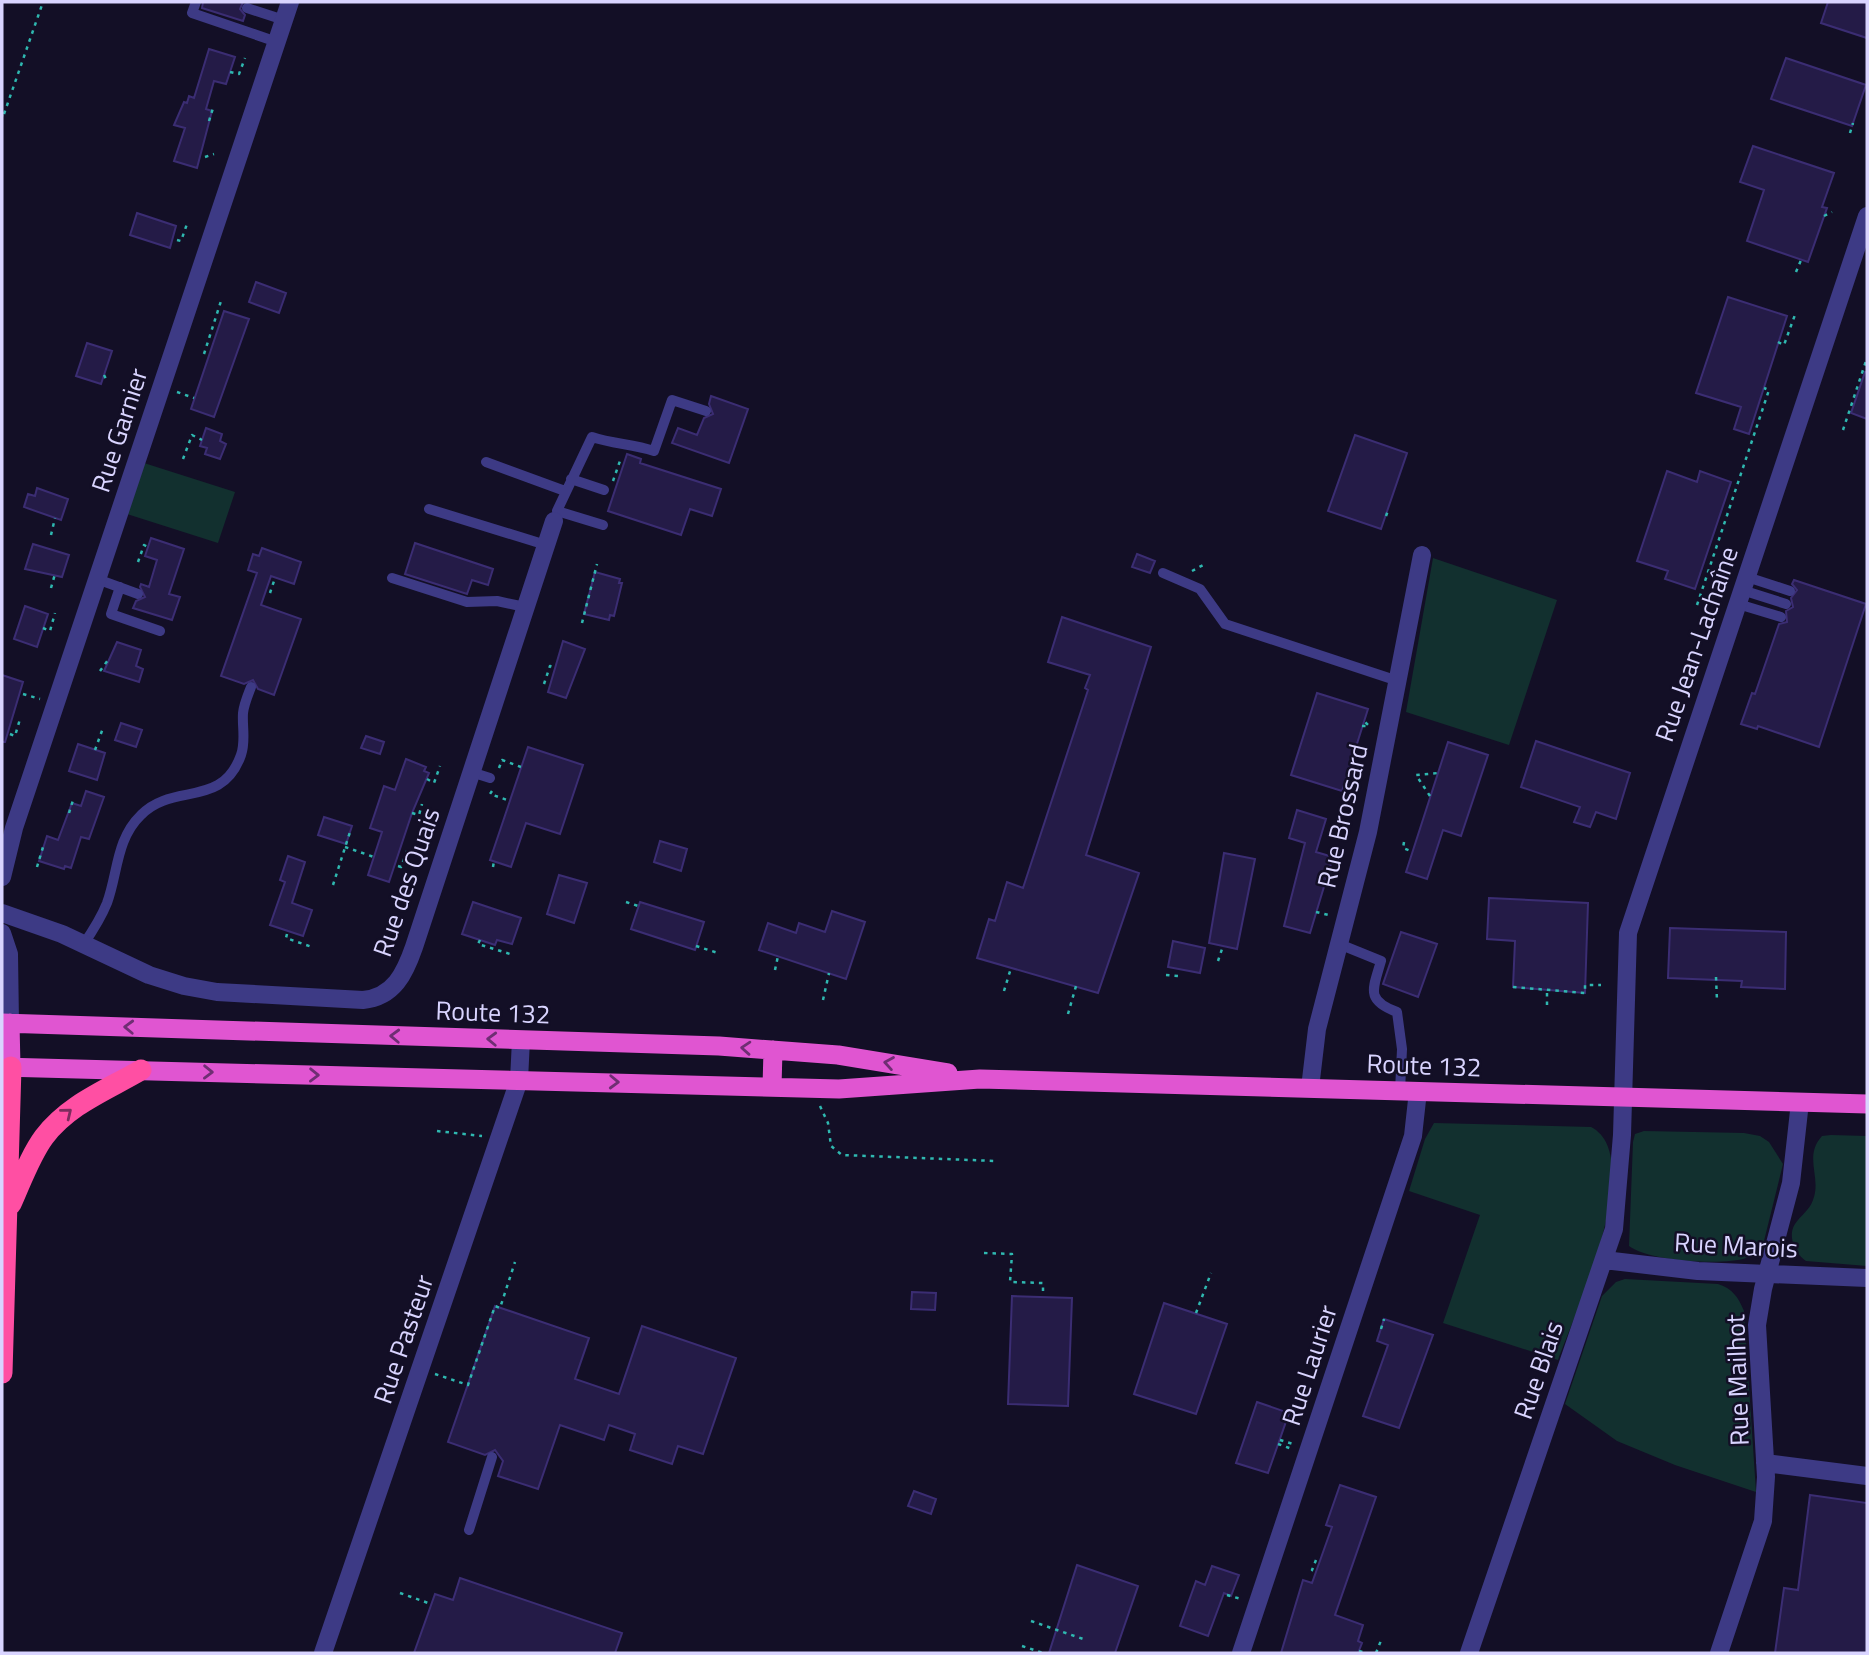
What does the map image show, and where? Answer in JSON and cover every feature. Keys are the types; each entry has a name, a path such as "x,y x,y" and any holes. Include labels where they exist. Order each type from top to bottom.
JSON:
{"highway":[{"name":"Route 132","path":"6,1023 773,1049 849,1056 980,1079"},
{"path":"2,1373 7,1213 6,1023"},
{"path":"772,1087 773,1049"},
{"name":"Route 132","path":"6,1067 839,1089 980,1079 1867,1104"},
{"path":"7,1213 39,1144 57,1122 76,1106 141,1070"}],"street":[{"name":"Rue Garnier","path":"2,877 15,826 290,2"},
{"name":"Rue Jean-Lachaîne","path":"1623,1097 1628,933 1867,215"},
{"name":"Rue des Quais","path":"2,913 48,928 149,975 217,992 374,999 391,989 409,962 554,521"},
{"name":"Rue Brossard","path":"1310,1088 1317,1029 1368,832 1422,555"},
{"path":"2,933 9,954 6,1023"},
{"name":"Rue Pasteur","path":"323,1653 519,1080 521,1040"},
{"name":"Rue Laurier","path":"1241,1653 1413,1136 1409,1091"},
{"name":"Rue Blais","path":"1469,1653 1614,1229 1618,1202 1623,1097"},
{"name":"Rue Mailhot","path":"1719,1653 1760,1534 1765,1506 1765,1464 1757,1347 1759,1307 1791,1183 1800,1102"},
{"name":"Rue Marois","path":"1604,1260 1642,1267 1867,1278"},
{"path":"1765,1464 1867,1476"}],"lane":[{"path":"195,2 192,13 277,42"},
{"path":"247,8 284,20"},
{"path":"603,526 557,511 592,437 618,445 629,443 654,451 672,400 706,411"},
{"path":"486,462 565,491"},
{"path":"571,479 604,490"},
{"path":"429,509 545,545"},
{"path":"1163,573 1200,589 1225,624 1398,681"},
{"path":"392,578 467,602 497,601 525,607"},
{"path":"97,579 138,594"},
{"path":"120,587 111,614 160,631"},
{"path":"1742,590 1790,591"},
{"path":"1742,590 1786,604"},
{"path":"1742,590 1781,618"},
{"path":"83,945 108,900 125,836 140,815 155,805 210,791 222,785 233,772 242,753 243,712 251,687"},
{"path":"471,772 490,778"},
{"path":"1339,944 1381,961 1373,988 1374,999 1378,1004 1397,1012 1409,1091"},
{"path":"469,1530 492,1458"}],"path":[{"path":"2,119 43,2"},
{"path":"230,72 239,75 244,58"},
{"path":"209,121 214,108"},
{"path":"1850,133 1853,123"},
{"path":"205,158 214,154"},
{"path":"1824,216 1832,212"},
{"path":"177,240 181,241 188,220"},
{"path":"1796,272 1801,260"},
{"path":"204,354 221,301"},
{"path":"1778,342 1784,345 1796,312"},
{"path":"212,327 218,329"},
{"path":"208,340 214,343"},
{"path":"1843,430 1867,358"},
{"path":"104,375 107,380"},
{"path":"1697,605 1769,390 1764,388"},
{"path":"1757,426 1764,428"},
{"path":"183,459 192,435 202,440"},
{"path":"1730,488 1736,490"},
{"path":"1386,516 1389,508"},
{"path":"51,535 55,518"},
{"path":"1714,533 1721,535"},
{"path":"138,562 144,545 148,547"},
{"path":"582,623 597,564"},
{"path":"1188,573 1205,564"},
{"path":"51,588 55,575"},
{"path":"270,593 275,578"},
{"path":"1697,584 1703,586"},
{"path":"43,628 50,631 55,613"},
{"path":"100,671 107,660"},
{"path":"544,684 550,666 554,667"},
{"path":"10,734 15,736 20,719"},
{"path":"1362,726 1369,726 1364,720"},
{"path":"95,750 103,728"},
{"path":"502,760 521,767"},
{"path":"1350,763 1358,772"},
{"path":"427,779 434,783 440,766"},
{"path":"1430,796 1416,775 1438,774"},
{"path":"491,794 510,801"},
{"path":"69,813 73,800"},
{"path":"412,813 419,815 422,804"},
{"path":"333,885 350,832"},
{"path":"1404,842 1403,848 1413,852"},
{"path":"37,867 43,847"},
{"path":"345,847 374,857"},
{"path":"398,866 401,867 407,851"},
{"path":"493,867 494,861"},
{"path":"626,902 638,906"},
{"path":"287,934 286,938 312,947"},
{"path":"480,940 478,944 510,954"},
{"path":"696,946 718,953"},
{"path":"1218,961 1223,946"},
{"path":"775,970 778,956"},
{"path":"1004,991 1011,968"},
{"path":"823,1000 829,973"},
{"path":"1166,975 1178,976 1180,973"},
{"path":"1716,977 1717,1000"},
{"path":"1513,987 1585,993 1585,985 1601,985"},
{"path":"1068,1014 1076,986"},
{"path":"1547,1005 1548,991"},
{"path":"811,1088 828,1123 831,1146 842,1155 996,1160"},
{"path":"437,1131 467,1132 498,1142"},
{"path":"984,1252 1012,1254 1010,1282 1043,1283 1043,1296"},
{"path":"431,1373 468,1385 495,1306 500,1308 515,1262"},
{"path":"1196,1313 1210,1273"},
{"path":"1381,1329 1384,1319"},
{"path":"1316,1560 1312,1570 1316,1572"},
{"path":"400,1593 431,1604"},
{"path":"1031,1620 1086,1640"},
{"path":"1376,1653 1382,1638"},
{"path":"1022,1646 1042,1653"},
{"path":"1359,1651 1366,1653"}],"green space":[{"path":"144,463 235,492 218,543 127,514"},
{"path":"1433,558 1557,600 1509,745 1406,712"},
{"path":"1434,1123 1591,1127 1607,1143 1612,1169 1610,1202 1602,1238 1558,1360 1443,1323 1480,1215 1409,1191 1425,1139"},
{"path":"1644,1131 1744,1133 1760,1136 1769,1142 1783,1164 1763,1245 1758,1251 1749,1257 1735,1260 1704,1262 1652,1255 1629,1246 1633,1142 1635,1134"},
{"path":"1822,1136 1867,1136 1867,1266 1806,1261 1793,1242 1792,1232 1796,1222 1811,1205 1815,1192 1814,1152"},
{"path":"1625,1279 1718,1284 1728,1288 1737,1298 1744,1311 1756,1492 1675,1465 1617,1441 1565,1404 1602,1296 1616,1282"}],"building":[{"path":"203,2 243,2 240,9 245,15 243,21 202,8"},
{"path":"1828,2 1867,2 1867,38 1821,23"},
{"path":"209,49 235,57 226,84 214,81 206,109 212,111 197,168 174,161 185,128 174,125 184,102 187,103 189,96 194,98"},
{"path":"1786,58 1866,85 1852,126 1771,99"},
{"path":"1753,146 1834,173 1822,207 1827,208 1808,262 1747,241 1764,190 1740,182"},
{"path":"137,213 176,226 170,248 130,235"},
{"path":"256,282 286,293 279,313 249,302"},
{"path":"1728,297 1787,316 1749,434 1734,429 1741,407 1696,393"},
{"path":"224,311 249,319 214,417 191,409"},
{"path":"87,343 112,351 101,384 76,376"},
{"path":"1867,372 1867,419 1851,413"},
{"path":"711,396 748,409 729,463 672,443 678,428 697,435 704,418 713,414 709,404"},
{"path":"206,428 222,434 220,441 226,444 220,459 205,454 207,448 200,446"},
{"path":"1355,435 1407,453 1381,529 1328,511"},
{"path":"627,454 641,459 640,463 721,489 712,516 690,509 681,535 608,511"},
{"path":"1667,471 1697,482 1700,471 1731,482 1695,589 1665,579 1668,571 1637,561"},
{"path":"37,488 68,499 61,520 24,507 28,494 35,496"},
{"path":"151,538 184,549 169,594 180,597 172,620 133,608 136,601 145,597 140,587 141,584 149,587 157,560 145,556"},
{"path":"415,543 493,569 488,585 472,580 467,594 405,574"},
{"path":"33,544 69,555 62,577 25,569"},
{"path":"262,548 301,562 294,584 271,576 261,605 301,619 274,695 258,689 253,680 244,684 221,676 257,573 248,570 253,554 259,556"},
{"path":"1137,554 1155,561 1150,573 1132,567"},
{"path":"595,572 620,579 619,583 622,583 614,616 610,615 609,620 584,614"},
{"path":"1794,580 1866,604 1819,747 1758,726 1757,729 1741,724 1752,693 1755,694 1779,624 1787,622 1786,611 1793,607 1791,598 1797,590 1792,584"},
{"path":"25,606 48,614 37,647 14,639"},
{"path":"1062,617 1151,647 1086,855 1139,873 1098,993 977,958 989,919 995,921 1007,882 1023,888 1088,690 1085,688 1090,675 1048,662"},
{"path":"563,641 585,649 566,698 548,692"},
{"path":"117,642 141,650 136,666 143,669 139,682 104,671"},
{"path":"2,675 23,682 5,742 2,742"},
{"path":"1317,693 1368,709 1342,791 1291,775"},
{"path":"121,723 142,730 136,747 115,740"},
{"path":"366,736 384,742 380,754 361,748"},
{"path":"1536,741 1630,773 1616,819 1596,812 1590,827 1574,822 1580,807 1521,787"},
{"path":"1448,742 1488,755 1461,836 1443,830 1427,879 1406,872"},
{"path":"78,744 105,753 97,780 69,771"},
{"path":"528,747 583,765 560,834 526,823 511,867 490,860"},
{"path":"406,759 426,767 424,771 429,773 412,813 389,882 368,875 382,832 370,828 384,786 395,790"},
{"path":"86,791 104,797 89,839 81,837 71,868 65,866 64,869 39,861 47,836 58,840 72,803 81,806"},
{"path":"1297,810 1326,819 1316,852 1333,857 1310,933 1284,926 1305,843 1289,838"},
{"path":"324,817 352,826 346,844 318,835"},
{"path":"660,841 687,849 681,871 654,862"},
{"path":"1224,853 1255,859 1237,949 1209,943"},
{"path":"288,856 305,862 292,903 312,910 303,936 270,925 285,882 280,880"},
{"path":"559,875 587,883 574,923 547,914"},
{"path":"1489,898 1588,903 1585,993 1513,987 1515,941 1487,939"},
{"path":"473,902 521,918 512,944 497,940 495,945 462,934"},
{"path":"640,902 704,922 695,950 631,929"},
{"path":"832,911 865,922 846,979 759,950 768,923 796,933 799,923 825,932"},
{"path":"1670,928 1786,932 1785,989 1741,987 1742,981 1668,978"},
{"path":"1401,932 1437,944 1418,997 1383,984"},
{"path":"1173,941 1205,948 1200,973 1168,967"},
{"path":"912,1292 936,1293 935,1310 911,1309"},
{"path":"1012,1296 1072,1298 1068,1406 1008,1404"},
{"path":"1164,1303 1227,1324 1196,1414 1134,1394"},
{"path":"495,1306 589,1338 575,1379 619,1394 642,1326 736,1358 703,1454 678,1446 672,1464 630,1450 635,1434 609,1425 604,1440 560,1425 538,1489 498,1476 503,1461 495,1450 485,1455 448,1442"},
{"path":"1384,1319 1433,1335 1399,1428 1363,1416 1388,1345 1377,1341"},
{"path":"1257,1402 1289,1413 1268,1473 1236,1463"},
{"path":"1340,1485 1376,1497 1335,1615 1363,1625 1358,1641 1362,1643 1358,1653 1281,1653 1303,1580 1312,1583 1332,1527 1326,1525"},
{"path":"914,1491 936,1499 931,1514 908,1506"},
{"path":"1810,1495 1867,1503 1867,1653 1775,1653 1784,1588 1798,1590"},
{"path":"1077,1565 1138,1586 1115,1653 1049,1653"},
{"path":"1212,1566 1239,1575 1231,1596 1224,1593 1208,1636 1180,1626 1196,1581 1205,1585"},
{"path":"460,1578 622,1633 615,1653 414,1653 435,1594 453,1600"}]}
